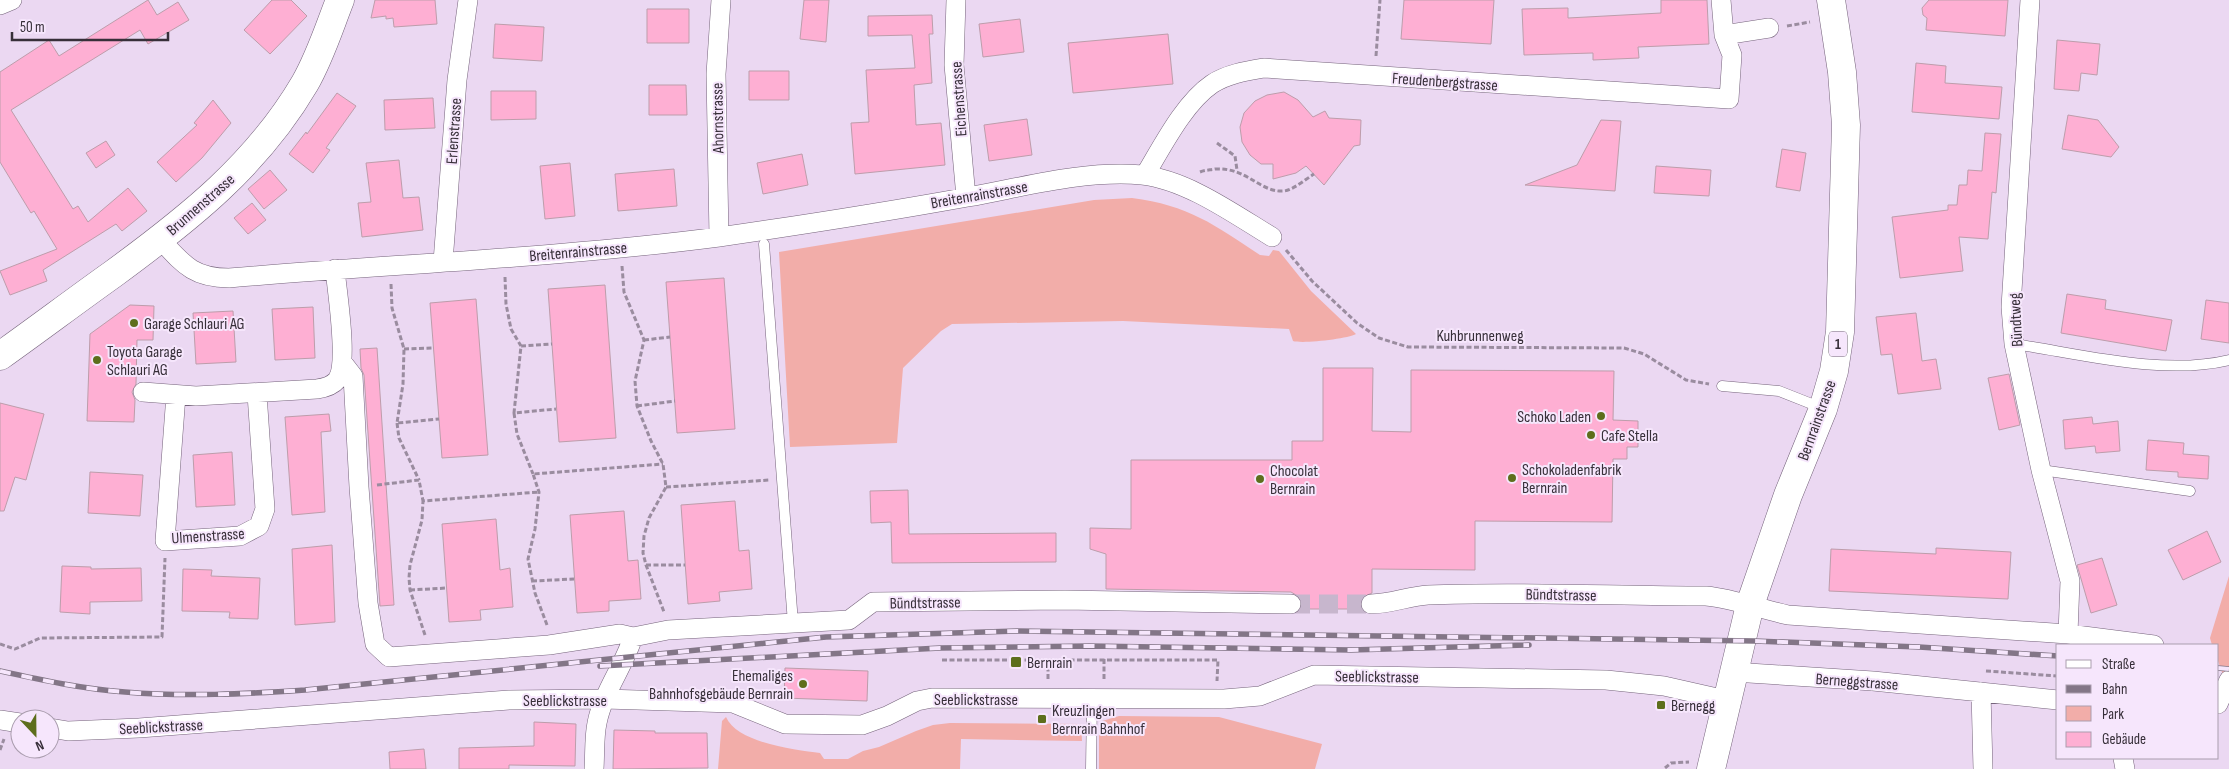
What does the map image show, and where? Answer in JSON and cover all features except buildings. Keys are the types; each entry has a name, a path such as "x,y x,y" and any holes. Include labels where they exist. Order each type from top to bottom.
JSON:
{"main road":[{"name":"Brunnenstrasse","path":"0,356 160,239 212,197 259,148 305,83 340,0"},
{"name":"Bernrainstrasse","path":"1704,766 1726,700 1750,605 1788,495 1823,408 1834,371 1840,332 1846,125 1833,9"}],"street":[{"path":"0,5 12,0"},
{"name":"Erlenstrasse","path":"443,262 457,80 468,0"},
{"name":"Ahornstrasse","path":"719,237 716,74 721,0"},
{"name":"Eichenstrasse","path":"956,0 954,65 966,197"},
{"name":"Freudenbergstrasse","path":"1145,175 1192,102 1212,84 1234,73 1264,68 1374,77 1729,99 1732,55 1724,35 1721,0"},
{"name":"Bündtweg","path":"2030,0 2011,307 2014,344 2041,470 2070,580 2068,634"},
{"path":"1724,35 1769,28"},
{"name":"Breitenrainstrasse","path":"160,239 188,268 210,278 443,262 719,237 1056,181 1108,175 1145,175 1182,187 1207,198 1272,237"},
{"path":"143,392 176,395 257,394 324,388 337,380 343,363 335,269"},
{"name":"Bündtstrasse","path":"343,363 353,376 368,603 375,644 389,657 549,645 620,634 633,637 668,630 849,620 874,602 1065,600 1291,604"},
{"name":"Ulmenstrasse","path":"176,395 165,542 240,536 259,526 264,509 257,394"},
{"name":"Bündtstrasse","path":"1372,604 1385,604 1425,595 1507,593 1706,596 1731,599 1750,605"},
{"path":"1750,605 1788,615 2068,634 2146,644"},
{"path":"594,769 597,723 605,699 623,664 633,637"},
{"name":"Berneggstrasse","path":"1733,672 1873,681 2056,700"},
{"name":"Seeblickstrasse","path":"60,730 68,731 139,728 509,700 605,699 733,703 785,724 862,724 876,721 917,701 932,698 1224,699 1260,696 1314,675 1606,680 1664,686 1726,700"},
{"path":"2219,702 2229,680"},
{"path":"1982,692 1983,769"}],"lane":[{"path":"764,244 793,623"},
{"path":"2014,344 2152,364 2210,364 2229,360"},
{"path":"1722,386 1779,391 1823,408"},
{"path":"2041,470 2190,492"},
{"path":"1091,769 1092,699"}],"path":[{"path":"1374,77 1380,0"},
{"path":"1769,28 1833,9"},
{"path":"1217,143 1235,156 1237,170"},
{"path":"1182,187 1204,170 1237,170 1270,190 1285,191 1314,174"},
{"name":"Kuhbrunnenweg","path":"1272,237 1278,240 1334,304 1379,338 1408,347 1624,348 1644,354 1686,380 1722,386"},
{"path":"623,267 624,292 644,340 635,381 637,406 651,441 663,464 666,487 649,518 644,536 646,566 663,606"},
{"path":"504,272 506,304 511,329 521,346 514,413 517,434 539,492 535,529 528,559 532,581 548,630"},
{"path":"391,281 392,308 404,350 403,384 397,423 399,438 419,480 423,501 422,520 410,565 410,590 431,655"},
{"path":"644,340 670,337"},
{"path":"521,346 552,344"},
{"path":"404,350 434,348"},
{"path":"637,406 675,401"},
{"path":"514,413 556,409"},
{"path":"397,423 439,419"},
{"path":"533,474 663,464"},
{"path":"666,487 782,479"},
{"path":"359,487 419,480"},
{"path":"423,501 539,492"},
{"path":"0,644 15,649 40,638 162,637 165,542"},
{"path":"646,566 685,565"},
{"path":"532,581 574,578"},
{"path":"410,590 447,588"},
{"path":"1048,659 1048,684"},
{"path":"1104,659 1104,684"},
{"path":"942,660 1218,660 1217,687"},
{"path":"0,750 3,728"},
{"path":"1665,768 1671,763 1679,761 1704,766"}],"green space":[{"path":"1132,198 1152,201 1185,211 1229,234 1260,255 1269,256 1273,250 1279,251 1311,291 1356,334 1334,339 1298,342 1293,341 1289,329 1123,321 952,324 941,331 903,368 897,443 790,447 779,252 1094,200"},
{"path":"2229,576 2229,692 2219,664 2219,644 2212,644 2210,638"},
{"path":"1119,716 1219,717 1322,744 1315,769 1099,769 1099,722"},
{"path":"726,717 732,726 754,739 768,744 820,753 824,759 848,759 863,751 879,747 933,725 950,723 1081,724 1082,741 961,739 960,769 718,769 722,721"}],"tunnel":[{"path":"1291,604 1371,604"}],"railway":[{"path":"0,671 62,684 109,691 148,694 238,694 305,690 826,637 1017,631 1755,641 1919,647 2056,656"},
{"path":"600,666 940,648 1089,646 1351,650 1529,645"},
{"path":"2219,668 2229,669"}],"place":[{"name":"Garage Schlauri AG","path":"134,323"},
{"name":"Toyota Garage Schlauri AG","path":"97,360"},
{"name":"Schoko Laden","path":"1601,416"},
{"name":"Cafe Stella","path":"1591,435"},
{"name":"Schokoladenfabrik Bernrain","path":"1512,478"},
{"name":"Chocolat Bernrain","path":"1260,479"},
{"name":"Bernrain","path":"1016,662"},
{"name":"Ehemaliges Bahnhofsgebäude Bernrain","path":"803,684"},
{"name":"Bernegg","path":"1661,705"},
{"name":"Kreuzlingen Bernrain Bahnhof","path":"1042,719"}]}
